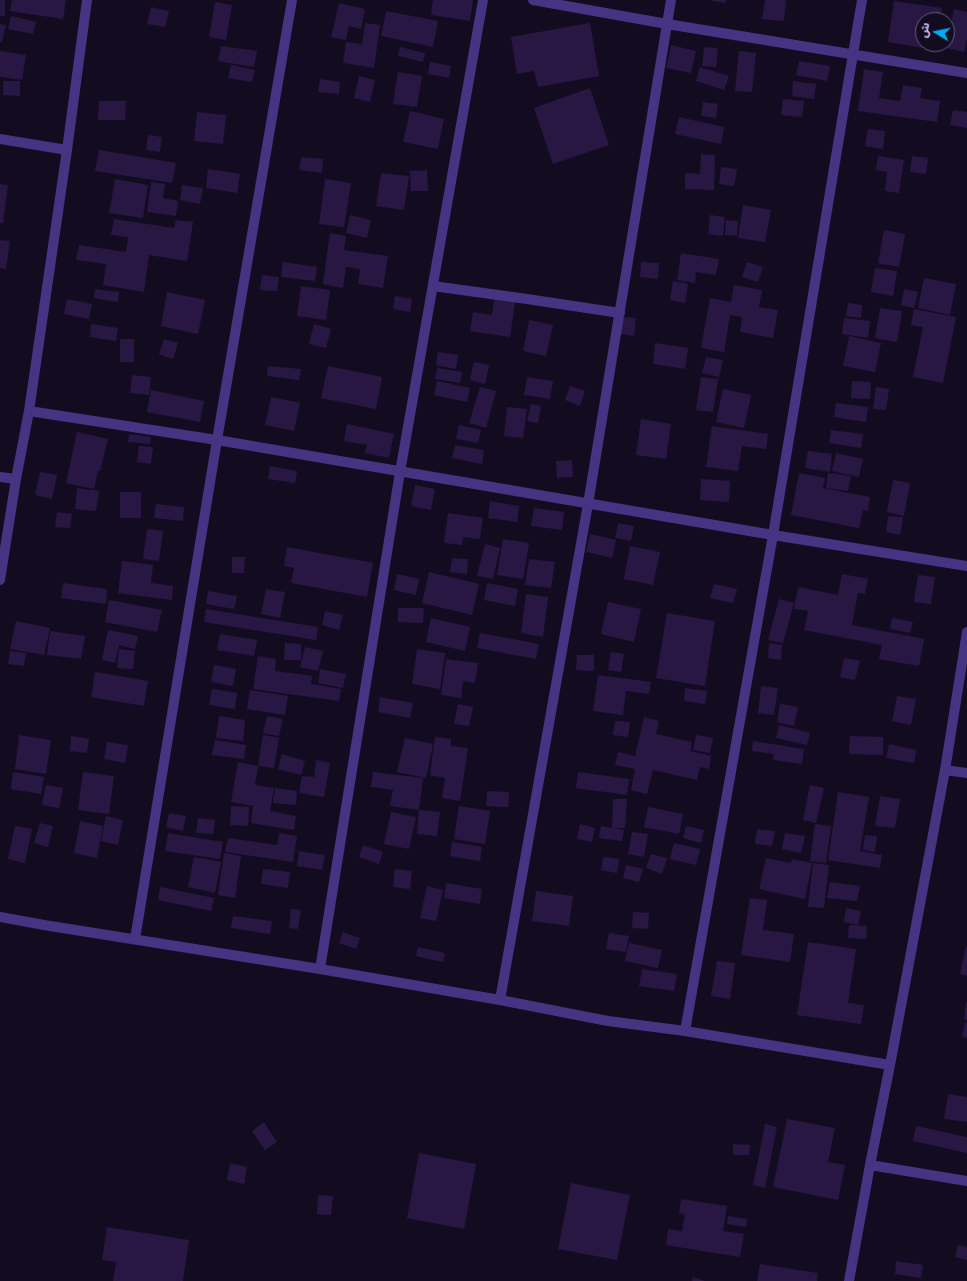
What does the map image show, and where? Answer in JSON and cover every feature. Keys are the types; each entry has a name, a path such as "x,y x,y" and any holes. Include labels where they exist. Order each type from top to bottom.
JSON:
{"street":[{"path":"0,580 16,479 29,411 87,0"},
{"path":"135,939 217,440 292,0"},
{"path":"320,969 400,472 483,0"},
{"path":"533,0 667,24 967,73"},
{"path":"500,1000 588,504 671,0"},
{"path":"685,1031 773,535 862,0"},
{"path":"0,139 67,150"},
{"path":"433,286 620,313"},
{"path":"29,411 217,440 588,504 967,566"},
{"path":"0,477 16,479"},
{"path":"849,1281 945,770 967,632"},
{"path":"945,770 967,773"},
{"path":"0,917 320,969 500,1000 608,1021 685,1031 890,1064"},
{"path":"870,1165 967,1182"}],"building":[{"path":"0,0 5,0 5,16 0,16"},
{"path":"12,0 66,0 63,19 10,11"},
{"path":"433,0 473,0 470,21 431,15"},
{"path":"726,0 726,3 712,1"},
{"path":"765,0 786,0 784,21 762,19"},
{"path":"894,1 942,8 941,12 915,12 915,47 888,42"},
{"path":"215,2 232,5 226,40 209,37"},
{"path":"339,3 365,9 361,29 349,26 346,40 331,37"},
{"path":"151,7 169,11 165,27 147,24"},
{"path":"954,9 967,12 967,38 964,52 955,50 955,12 953,12"},
{"path":"386,11 438,21 433,47 381,36"},
{"path":"11,16 36,22 33,34 8,29"},
{"path":"365,23 380,25 374,68 343,63 346,42 362,44"},
{"path":"590,23 599,76 538,87 534,71 517,74 511,37"},
{"path":"0,24 6,25 2,42 0,42"},
{"path":"671,45 696,51 691,73 666,68"},
{"path":"221,46 257,51 254,67 218,61"},
{"path":"400,47 425,53 423,62 398,56"},
{"path":"704,47 718,48 716,67 702,66"},
{"path":"0,51 26,55 22,80 0,77"},
{"path":"739,51 756,53 752,92 735,91"},
{"path":"799,61 830,66 827,81 796,75"},
{"path":"430,62 451,66 449,78 428,74"},
{"path":"231,65 255,70 252,82 228,78"},
{"path":"700,67 729,76 724,90 696,81"},
{"path":"864,69 883,72 879,98 900,101 903,85 922,88 920,98 940,101 937,122 858,111"},
{"path":"398,72 422,76 417,107 393,104"},
{"path":"359,76 375,80 370,102 354,98"},
{"path":"320,79 340,82 339,94 318,92"},
{"path":"3,81 20,81 20,96 3,95"},
{"path":"793,81 816,84 814,99 792,96"},
{"path":"590,88 609,145 553,164 534,108"},
{"path":"783,99 804,101 802,117 781,115"},
{"path":"99,101 126,101 125,120 98,120"},
{"path":"703,102 718,104 716,118 701,116"},
{"path":"953,110 967,112 967,128 950,125"},
{"path":"410,111 444,119 438,149 403,142"},
{"path":"197,112 226,115 223,144 194,141"},
{"path":"679,117 724,127 721,144 675,134"},
{"path":"868,129 885,131 883,149 865,146"},
{"path":"148,135 162,137 160,152 146,150"},
{"path":"99,150 176,163 172,183 95,171"},
{"path":"701,154 715,155 714,190 685,189 685,173 700,174"},
{"path":"878,156 904,160 899,193 885,191 887,172 876,170"},
{"path":"912,156 928,158 926,174 910,172"},
{"path":"301,157 323,159 322,173 299,170"},
{"path":"721,167 737,169 734,186 719,184"},
{"path":"208,169 240,174 237,193 206,188"},
{"path":"427,170 428,191 411,191 410,171"},
{"path":"381,173 409,176 404,210 376,206"},
{"path":"115,179 148,185 143,218 109,213"},
{"path":"325,179 351,183 344,227 319,224"},
{"path":"151,182 165,184 163,198 178,201 176,216 147,212"},
{"path":"0,184 8,185 3,223 0,223"},
{"path":"182,185 203,188 200,204 180,200"},
{"path":"743,205 771,210 765,242 738,238"},
{"path":"350,215 371,220 367,238 346,233"},
{"path":"710,215 725,217 723,236 708,234"},
{"path":"114,219 174,228 176,220 193,222 187,261 149,255 144,292 103,285 106,264 76,260 79,245 126,252 128,237 111,235"},
{"path":"726,220 738,221 737,236 725,235"},
{"path":"884,230 905,234 899,267 878,263"},
{"path":"330,233 346,236 344,250 388,256 383,288 358,284 360,269 346,267 343,288 323,284"},
{"path":"0,240 10,241 6,269 0,268"},
{"path":"681,253 719,259 716,275 696,272 695,283 677,280"},
{"path":"283,262 317,267 315,281 281,277"},
{"path":"641,262 659,263 658,279 640,277"},
{"path":"747,262 763,267 758,282 742,277"},
{"path":"875,268 897,271 893,296 871,292"},
{"path":"262,275 279,277 277,291 260,290"},
{"path":"924,278 956,284 950,315 918,308"},
{"path":"673,281 688,284 685,303 670,300"},
{"path":"734,285 762,290 759,307 778,310 773,338 740,332 742,317 730,315 724,352 701,348 710,298 731,302"},
{"path":"301,286 330,290 326,320 297,316"},
{"path":"95,289 119,292 118,302 94,298"},
{"path":"904,289 918,292 914,308 901,305"},
{"path":"167,292 205,300 198,334 161,326"},
{"path":"495,294 516,297 510,337 470,331 473,312 492,315"},
{"path":"395,296 412,299 410,312 393,309"},
{"path":"67,299 92,304 89,319 64,314"},
{"path":"848,303 862,305 861,318 846,316"},
{"path":"880,308 902,311 897,342 875,338"},
{"path":"914,309 956,317 943,383 913,377 923,327 911,325"},
{"path":"622,317 636,318 634,336 620,334"},
{"path":"844,318 870,321 868,338 842,334"},
{"path":"529,320 553,325 546,356 523,351"},
{"path":"91,324 118,328 116,341 90,337"},
{"path":"314,324 331,329 326,348 309,344"},
{"path":"849,336 881,343 875,372 843,366"},
{"path":"120,339 134,339 134,362 120,362"},
{"path":"164,339 178,343 173,359 159,354"},
{"path":"655,343 688,348 685,369 653,364"},
{"path":"438,352 458,355 456,369 436,365"},
{"path":"706,357 723,360 719,377 702,373"},
{"path":"474,362 489,365 485,384 470,380"},
{"path":"268,366 301,369 299,380 267,376"},
{"path":"328,366 382,377 376,409 321,398"},
{"path":"437,368 462,372 460,383 435,379"},
{"path":"132,375 151,377 149,395 130,393"},
{"path":"527,377 553,381 550,399 524,395"},
{"path":"701,377 718,379 713,412 696,410"},
{"path":"437,381 470,388 467,402 434,395"},
{"path":"852,381 871,382 870,399 851,398"},
{"path":"570,386 585,391 580,406 565,400"},
{"path":"480,387 496,391 486,428 469,423"},
{"path":"876,387 889,389 886,410 873,409"},
{"path":"723,389 751,395 744,428 716,422"},
{"path":"151,390 204,401 200,422 147,412"},
{"path":"271,397 300,403 294,431 265,425"},
{"path":"836,403 868,407 866,422 834,417"},
{"path":"531,404 541,406 538,423 527,421"},
{"path":"507,407 527,409 523,438 504,436"},
{"path":"641,419 671,424 666,459 636,455"},
{"path":"347,424 394,434 389,458 365,453 367,445 344,441"},
{"path":"459,425 481,430 478,443 456,439"},
{"path":"712,426 768,434 766,449 742,446 738,471 706,467"},
{"path":"831,430 863,434 861,448 829,443"},
{"path":"77,432 108,439 94,489 66,483"},
{"path":"129,434 151,437 150,444 128,442"},
{"path":"455,445 484,450 482,464 452,458"},
{"path":"139,446 153,447 151,464 137,462"},
{"path":"808,451 832,454 830,472 805,468"},
{"path":"836,453 863,459 859,477 832,471"},
{"path":"572,460 573,477 557,478 556,461"},
{"path":"270,466 297,471 295,483 268,479"},
{"path":"40,472 57,475 52,499 35,495"},
{"path":"799,473 825,478 823,488 870,497 868,511 863,510 859,528 791,515"},
{"path":"828,473 851,476 848,491 826,488"},
{"path":"701,479 730,481 729,502 700,500"},
{"path":"893,480 910,483 904,516 887,512"},
{"path":"415,485 435,489 431,510 411,506"},
{"path":"77,488 99,491 96,511 75,509"},
{"path":"120,492 141,492 141,518 120,518"},
{"path":"490,501 519,506 517,522 488,518"},
{"path":"156,504 184,507 183,521 154,518"},
{"path":"534,508 564,512 562,530 531,526"},
{"path":"57,512 72,514 70,528 55,527"},
{"path":"448,513 483,518 480,539 463,537 462,545 444,543"},
{"path":"888,516 903,517 900,535 886,532"},
{"path":"618,523 634,526 631,541 615,538"},
{"path":"147,529 163,531 159,561 143,559"},
{"path":"590,534 616,540 612,558 586,552"},
{"path":"503,539 529,543 523,579 497,575"},
{"path":"485,544 500,548 493,579 477,576"},
{"path":"630,546 660,552 653,585 624,579"},
{"path":"287,547 373,563 367,597 291,583 294,568 284,566"},
{"path":"232,557 245,557 244,573 232,573"},
{"path":"452,558 468,559 467,574 450,572"},
{"path":"529,559 555,562 551,588 525,585"},
{"path":"122,561 153,565 151,583 173,586 172,600 118,593"},
{"path":"429,572 479,584 472,615 422,603"},
{"path":"397,574 419,579 416,595 394,590"},
{"path":"842,574 868,579 865,594 858,593 852,625 924,639 919,666 879,659 882,645 804,630 808,611 794,609 798,587 838,595"},
{"path":"918,575 935,577 931,604 914,602"},
{"path":"63,583 107,589 106,604 61,598"},
{"path":"487,583 518,589 515,606 484,600"},
{"path":"714,584 737,589 733,603 710,598"},
{"path":"266,589 285,592 280,618 261,614"},
{"path":"208,591 237,596 234,609 206,604"},
{"path":"526,594 548,597 543,637 521,633"},
{"path":"779,599 794,603 783,643 768,640"},
{"path":"109,600 162,610 157,632 105,622"},
{"path":"608,602 641,609 634,642 601,634"},
{"path":"398,608 424,608 423,623 398,622"},
{"path":"206,609 318,627 316,640 204,622"},
{"path":"325,611 343,615 339,630 322,625"},
{"path":"667,613 715,621 705,686 656,678"},
{"path":"431,618 470,627 465,651 426,642"},
{"path":"892,618 913,622 910,633 890,629"},
{"path":"16,621 50,628 44,655 10,649"},
{"path":"108,630 138,636 135,649 119,645 115,663 102,660"},
{"path":"50,631 85,636 81,659 47,655"},
{"path":"480,633 539,644 536,659 477,648"},
{"path":"220,634 257,640 254,656 217,650"},
{"path":"285,643 301,644 301,660 284,660"},
{"path":"769,643 782,645 781,660 768,658"},
{"path":"305,647 323,651 318,671 300,667"},
{"path":"119,649 135,651 133,669 117,668"},
{"path":"417,649 445,653 440,689 412,684"},
{"path":"10,651 26,653 24,666 8,664"},
{"path":"611,652 624,654 621,672 608,670"},
{"path":"577,655 594,655 594,671 576,670"},
{"path":"258,656 276,659 275,671 312,676 311,684 341,689 339,701 253,689"},
{"path":"844,658 860,661 855,680 840,677"},
{"path":"446,659 478,663 475,683 463,681 461,698 441,695"},
{"path":"214,665 236,669 233,686 211,682"},
{"path":"320,669 346,674 343,688 318,683"},
{"path":"95,672 148,681 144,706 91,697"},
{"path":"598,675 651,682 649,694 626,691 623,715 593,711"},
{"path":"761,686 778,688 774,715 758,713"},
{"path":"685,688 707,691 705,704 684,701"},
{"path":"212,689 237,693 235,709 209,705"},
{"path":"250,690 288,696 285,715 247,709"},
{"path":"897,696 916,699 911,725 892,721"},
{"path":"380,697 413,703 410,718 378,712"},
{"path":"458,704 473,707 469,726 454,724"},
{"path":"780,704 798,707 794,726 777,722"},
{"path":"219,716 245,720 243,741 216,738"},
{"path":"267,716 283,719 279,736 263,733"},
{"path":"644,717 659,721 656,734 692,742 690,751 711,756 709,769 700,767 697,780 653,770 647,794 631,790 635,769 615,765 618,752 635,756"},
{"path":"615,721 630,722 628,737 613,735"},
{"path":"779,725 810,733 807,745 776,738"},
{"path":"19,735 51,740 46,774 15,769"},
{"path":"263,735 279,738 274,768 258,766"},
{"path":"696,735 713,738 710,753 693,750"},
{"path":"71,736 89,739 87,753 70,751"},
{"path":"850,736 883,737 883,755 849,754"},
{"path":"435,737 451,739 451,746 468,748 460,801 442,798 445,778 430,775"},
{"path":"405,738 433,744 426,778 397,772"},
{"path":"215,740 246,745 244,759 212,755"},
{"path":"753,741 804,749 802,764 773,760 774,754 752,751"},
{"path":"107,742 128,745 125,763 104,759"},
{"path":"889,744 916,750 914,763 886,758"},
{"path":"282,754 305,761 301,775 278,769"},
{"path":"316,760 330,763 324,797 299,793 302,776 314,777"},
{"path":"238,762 258,766 255,785 274,788 270,811 296,816 294,830 251,823 253,806 231,802"},
{"path":"13,772 44,777 41,794 11,789"},
{"path":"83,772 114,776 109,814 78,810"},
{"path":"373,772 423,778 419,810 390,806 393,790 371,787"},
{"path":"578,772 629,779 627,795 576,788"},
{"path":"46,785 63,788 59,808 42,805"},
{"path":"810,785 824,788 816,823 803,820"},
{"path":"275,788 297,791 296,805 273,803"},
{"path":"487,791 509,792 508,807 486,806"},
{"path":"838,792 869,797 860,851 882,855 880,868 828,860"},
{"path":"880,796 900,799 895,828 875,826"},
{"path":"613,799 627,799 625,828 612,828"},
{"path":"231,806 249,807 248,826 230,825"},
{"path":"459,806 490,811 485,844 454,839"},
{"path":"648,807 683,814 679,834 644,827"},
{"path":"419,810 440,812 437,836 417,834"},
{"path":"391,812 416,817 409,849 384,844"},
{"path":"169,813 186,816 183,831 166,827"},
{"path":"106,816 123,820 118,845 101,841"},
{"path":"198,818 215,820 213,834 196,833"},
{"path":"80,821 103,826 97,858 74,853"},
{"path":"40,823 53,826 48,847 34,843"},
{"path":"580,824 595,828 592,842 577,839"},
{"path":"815,824 831,826 826,863 810,861"},
{"path":"15,826 32,829 25,863 8,859"},
{"path":"601,826 624,830 622,841 599,838"},
{"path":"686,826 704,830 701,843 683,838"},
{"path":"757,829 775,831 772,846 755,844"},
{"path":"632,832 648,834 644,857 628,854"},
{"path":"168,833 223,842 220,859 165,851"},
{"path":"279,833 297,836 293,862 225,852 228,838 277,845"},
{"path":"785,833 805,836 801,853 782,849"},
{"path":"865,835 877,836 875,852 863,850"},
{"path":"452,842 482,847 480,861 450,856"},
{"path":"674,843 700,849 696,865 670,859"},
{"path":"363,845 383,852 379,864 359,857"},
{"path":"299,851 325,855 322,870 297,866"},
{"path":"224,853 241,856 235,898 218,895"},
{"path":"651,854 667,858 662,874 646,868"},
{"path":"194,857 221,862 215,893 188,887"},
{"path":"603,857 619,859 617,873 601,870"},
{"path":"766,858 791,863 792,859 812,863 805,899 759,889"},
{"path":"813,863 829,865 824,908 808,907"},
{"path":"626,865 643,869 639,882 623,878"},
{"path":"263,869 290,872 288,888 261,884"},
{"path":"395,869 412,871 410,889 393,887"},
{"path":"830,882 860,886 857,901 827,898"},
{"path":"446,883 482,889 480,904 444,898"},
{"path":"427,886 443,890 436,921 420,918"},
{"path":"160,887 214,898 211,911 158,900"},
{"path":"536,891 573,896 569,926 532,921"},
{"path":"750,898 767,900 763,930 794,934 790,962 741,955"},
{"path":"846,908 861,911 858,925 844,922"},
{"path":"291,909 301,910 298,929 289,928"},
{"path":"633,912 649,913 648,929 632,928"},
{"path":"233,916 272,921 270,934 231,928"},
{"path":"849,925 867,926 866,939 848,938"},
{"path":"343,932 360,938 356,949 339,943"},
{"path":"609,933 629,936 626,952 606,949"},
{"path":"808,942 856,949 848,1003 864,1005 861,1024 797,1015"},
{"path":"629,943 662,950 658,968 625,961"},
{"path":"418,947 445,953 443,962 416,956"},
{"path":"967,947 967,976 960,974"},
{"path":"717,961 735,963 730,999 711,996"},
{"path":"642,969 677,974 674,991 639,986"},
{"path":"966,1002 967,1020 964,1020"},
{"path":"965,1022 967,1023 967,1038 962,1037"},
{"path":"948,1094 967,1097 967,1122 944,1119"},
{"path":"787,1119 835,1128 828,1162 845,1165 838,1200 773,1187"},
{"path":"264,1122 277,1142 265,1150 252,1131"},
{"path":"765,1124 777,1127 765,1188 753,1185"},
{"path":"916,1126 967,1137 967,1153 913,1141"},
{"path":"733,1144 750,1145 749,1155 733,1155"},
{"path":"419,1153 476,1164 464,1229 407,1218"},
{"path":"230,1163 247,1167 244,1184 227,1180"},
{"path":"571,1183 630,1195 617,1260 558,1249"},
{"path":"318,1195 333,1196 331,1215 317,1214"},
{"path":"681,1199 727,1206 723,1231 744,1234 740,1257 666,1245 668,1229 682,1231 685,1214 679,1213"},
{"path":"728,1216 747,1219 746,1227 727,1224"},
{"path":"107,1227 189,1240 183,1281 113,1281 116,1262 102,1260"},
{"path":"958,1245 967,1247 967,1260 955,1257"},
{"path":"896,1261 923,1265 921,1278 895,1274"},
{"path":"760,1264 818,1273 817,1281 757,1281"},
{"path":"693,1277 705,1281 692,1281"}]}
